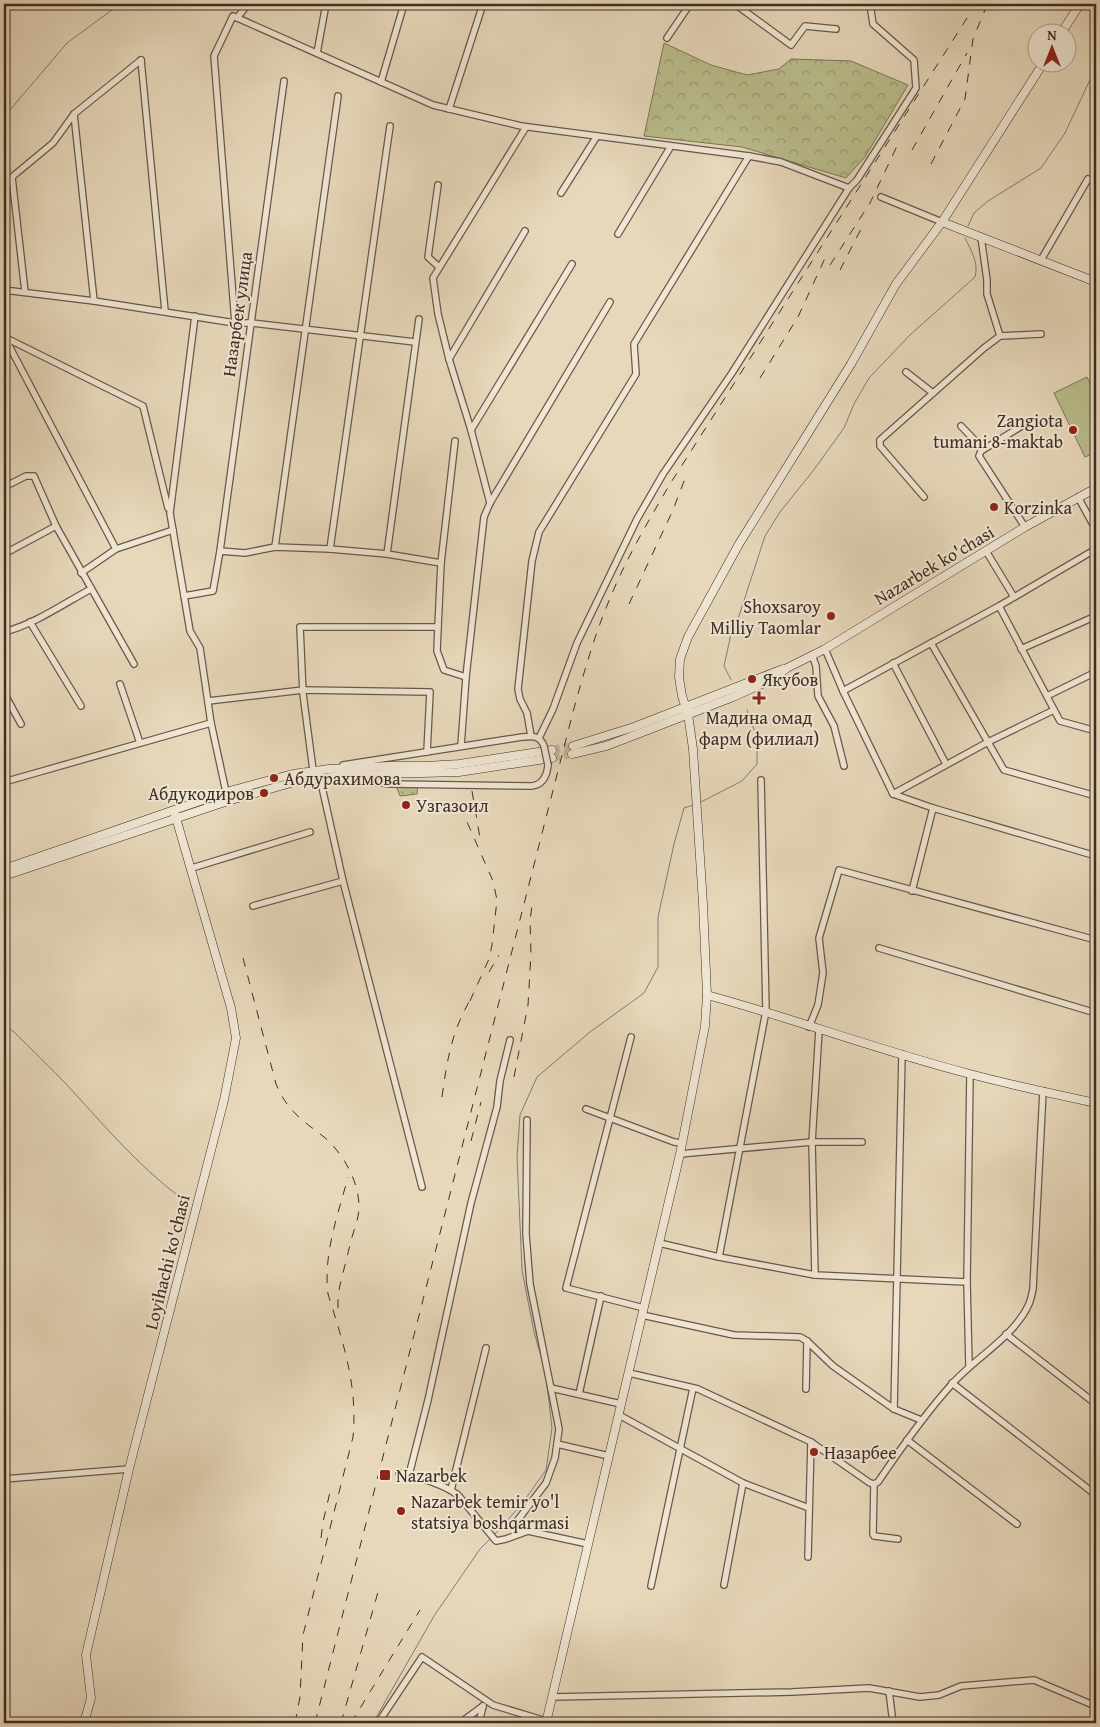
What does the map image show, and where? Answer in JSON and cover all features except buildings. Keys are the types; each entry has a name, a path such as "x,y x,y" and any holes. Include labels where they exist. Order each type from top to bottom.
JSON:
{"main road":[{"path":"1068,22 1080,4"},
{"path":"546,1722 680,1154 705,1026 707,995 703,904 696,796 687,711 679,677 682,652 688,637 739,544 851,364 896,284 942,222 1038,72"},
{"path":"942,222 1096,282"},
{"name":"Nazarbek ko'chasi","path":"573,750 606,746 687,711 774,679 787,668 825,648 1026,527 1096,488"},
{"path":"4,876 175,814 226,792 313,770 329,773 388,766 426,766 551,758"},
{"path":"4,869 175,814 269,788 320,778 329,773"},
{"name":"Loyihachi ko'chasi","path":"84,1723 91,1698 86,1655 129,1469 224,1100 236,1038 231,1008 175,814"},
{"path":"707,995 766,1011 809,1027 970,1074 1096,1103"}],"street":[{"path":"237,18 248,4"},
{"path":"317,54 326,4"},
{"path":"381,82 404,4"},
{"path":"449,109 483,4"},
{"path":"667,38 690,4"},
{"path":"735,4 791,45 805,26 836,29"},
{"path":"540,738 553,709 577,643 645,504 663,474 732,373 848,188 857,180 916,88 914,60 873,24 870,4"},
{"path":"236,322 214,56 233,16 433,105 526,127 749,156 780,162 848,188"},
{"path":"25,292 12,177 53,143 74,114 142,60 165,312"},
{"name":"Назарбек улица","path":"184,596 213,591 284,81"},
{"path":"276,547 338,96"},
{"path":"74,114 94,301"},
{"path":"330,549 390,126"},
{"path":"490,503 471,430 449,359 438,314 433,278 526,127"},
{"path":"561,193 596,136"},
{"path":"618,234 671,146"},
{"path":"531,736 527,713 520,699 518,689 532,561 539,532 636,374 634,344 749,156"},
{"path":"1041,260 1088,179"},
{"path":"438,185 428,256 439,267"},
{"path":"881,197 942,222"},
{"path":"449,359 525,231"},
{"path":"981,237 987,294 1000,336"},
{"path":"471,430 572,264"},
{"path":"4,290 236,322 415,342"},
{"path":"461,746 466,677 484,517 490,503 610,302"},
{"path":"170,513 195,316"},
{"path":"386,554 419,319"},
{"path":"924,496 879,443 880,440 1000,336 1041,334"},
{"path":"4,337 143,406 170,513 190,631 200,648 211,723 226,792"},
{"path":"4,337 116,549"},
{"path":"906,372 933,393"},
{"path":"1026,527 979,456 983,449 1030,421"},
{"path":"961,426 983,449"},
{"path":"455,441 441,563 437,652 444,670 466,677"},
{"path":"5,485 26,476 34,476 56,526 134,664"},
{"path":"1078,497 1096,530"},
{"path":"4,554 56,526"},
{"path":"81,573 116,549 173,530"},
{"path":"220,551 245,553 276,547 330,549 386,554 441,563"},
{"path":"842,691 999,606 1096,550"},
{"path":"986,551 1014,597"},
{"path":"4,632 30,622 91,589"},
{"path":"999,606 1060,720 1096,731"},
{"path":"1021,649 1096,616"},
{"path":"30,622 81,706"},
{"path":"313,770 303,690 300,627 438,627"},
{"path":"932,643 1004,770 1096,796"},
{"path":"825,648 842,691 893,794 933,808 1096,856"},
{"path":"812,655 816,666 818,696 834,726 844,766"},
{"path":"893,663 946,764"},
{"path":"1046,696 1096,672"},
{"path":"120,684 140,743"},
{"path":"208,701 303,690 430,692 427,752"},
{"path":"4,695 21,724"},
{"path":"893,794 988,742 1054,710"},
{"path":"4,782 211,723"},
{"path":"329,773 461,746 531,736 540,738"},
{"path":"329,773 391,784 531,786 538,784 545,778 551,758 540,738"},
{"path":"320,778 342,881 422,1187"},
{"path":"719,1257 766,1011 761,780"},
{"path":"912,891 933,808"},
{"path":"192,868 310,832"},
{"path":"809,1027 818,1005 823,973 820,938 839,870 1096,940"},
{"path":"253,906 342,881"},
{"path":"879,948 1096,1012"},
{"path":"815,1275 812,1142 819,1030"},
{"path":"631,1037 566,1288 600,1296 643,1312 734,1335 800,1336 833,1366 894,1409 921,1420"},
{"path":"409,1475 428,1400 471,1203 496,1107 510,1040"},
{"path":"894,1409 902,1054"},
{"path":"969,1366 967,1282 970,1074"},
{"path":"874,1484 878,1482 921,1420 952,1383 1006,1334 1029,1304 1033,1289 1043,1091"},
{"path":"586,1110 682,1143"},
{"path":"521,1534 517,1521 546,1483 551,1473 559,1430 530,1284 526,1234 527,1120"},
{"path":"680,1154 812,1142 862,1142"},
{"path":"659,1244 815,1275 967,1282"},
{"path":"579,1394 600,1296"},
{"path":"1006,1334 1096,1404"},
{"path":"806,1389 807,1341"},
{"path":"451,1490 486,1348"},
{"path":"629,1372 693,1388 811,1442 874,1484"},
{"path":"952,1383 1096,1495"},
{"path":"550,1388 621,1404"},
{"path":"651,1586 693,1388"},
{"path":"619,1415 743,1483 809,1508"},
{"path":"907,1440 1017,1524"},
{"path":"808,1557 811,1442"},
{"path":"557,1444 609,1456"},
{"path":"4,1479 129,1469"},
{"path":"399,1473 451,1490 458,1495 496,1541 528,1531 588,1544"},
{"path":"724,1585 743,1483"},
{"path":"874,1484 873,1534 874,1536 898,1539"},
{"path":"378,1723 422,1657 493,1705 546,1722"},
{"path":"552,1697 792,1692 869,1688 920,1696 939,1696 961,1686 1034,1680 1093,1705 1096,1703"},
{"path":"889,1690 894,1723"},
{"path":"479,1723 485,1699"},
{"path":"460,1723 483,1706"}],"green space":[{"path":"664,43 711,65 747,75 779,69 791,59 851,61 908,85 865,157 846,178 742,147 644,136"},
{"path":"1087,377 1096,396 1096,452 1085,457 1054,393"},
{"path":"418,782 417,794 400,796 395,783"}],"waterway":[{"path":"4,117 67,43 120,4"},
{"path":"968,226 974,213 988,201 1041,168 1065,133 1096,67"},
{"path":"731,680 724,666 731,634 738,619 765,536 780,512 844,428 854,404 869,378 911,334 975,277 975,261 965,238"},
{"path":"699,803 742,781 757,764 757,738 747,710"},
{"path":"544,1367 534,1332 522,1270 517,1157 520,1115 537,1077 590,1032 644,993 658,967 658,917 674,844 684,808 693,805"},
{"path":"4,1025 13,1031 67,1085 135,1158 181,1198"},
{"path":"494,1535 521,1505 546,1470 552,1428 547,1385"},
{"path":"373,1723 434,1616 480,1549 491,1538"}],"tunnel":[{"path":"552,750 573,746"},
{"path":"552,758 572,754"}],"railway":[{"path":"315,1723 573,712 605,610 631,553 670,484 976,4"},
{"path":"931,164 965,99 973,39 987,5"},
{"path":"912,150 967,53"},
{"path":"830,265 870,203 898,144"},
{"path":"840,270 862,227"},
{"path":"760,378 798,317 826,256"},
{"path":"629,604 673,510 686,476"},
{"path":"472,791 481,844"},
{"path":"460,806 493,881 497,900 489,959 469,1003"},
{"path":"514,1077 528,1005 532,906"},
{"path":"489,972 499,955"},
{"path":"243,958 276,1084 290,1108 324,1137 337,1151 349,1168 356,1187 359,1207 357,1222 340,1285 338,1314"},
{"path":"442,1097 451,1045 465,1009 472,997"},
{"path":"471,1141 481,1102"},
{"path":"295,1723 300,1697 303,1635 353,1437 354,1418 351,1382 344,1347 328,1294 327,1279 329,1249 348,1177"},
{"path":"321,1538 330,1492"},
{"path":"341,1723 380,1585"},
{"path":"351,1723 420,1610"}],"place":[{"name":"Zangiota tumani 8-maktab","path":"1073,430"},
{"name":"Korzinka","path":"994,507"},
{"name":"Shoxsaroy Milliy Taomlar","path":"831,616"},
{"name":"Якубов","path":"752,679"},
{"name":"Мадина омад фарм (филиал)","path":"759,698"},
{"name":"Абдурахимова","path":"274,778"},
{"name":"Абдукодиров","path":"264,793"},
{"name":"Узгазоил","path":"406,805"},
{"name":"Назарбее","path":"814,1452"},
{"name":"Nazarbek","path":"385,1475"},
{"name":"Nazarbek temir yo'l statsiya boshqarmasi","path":"401,1511"}]}
